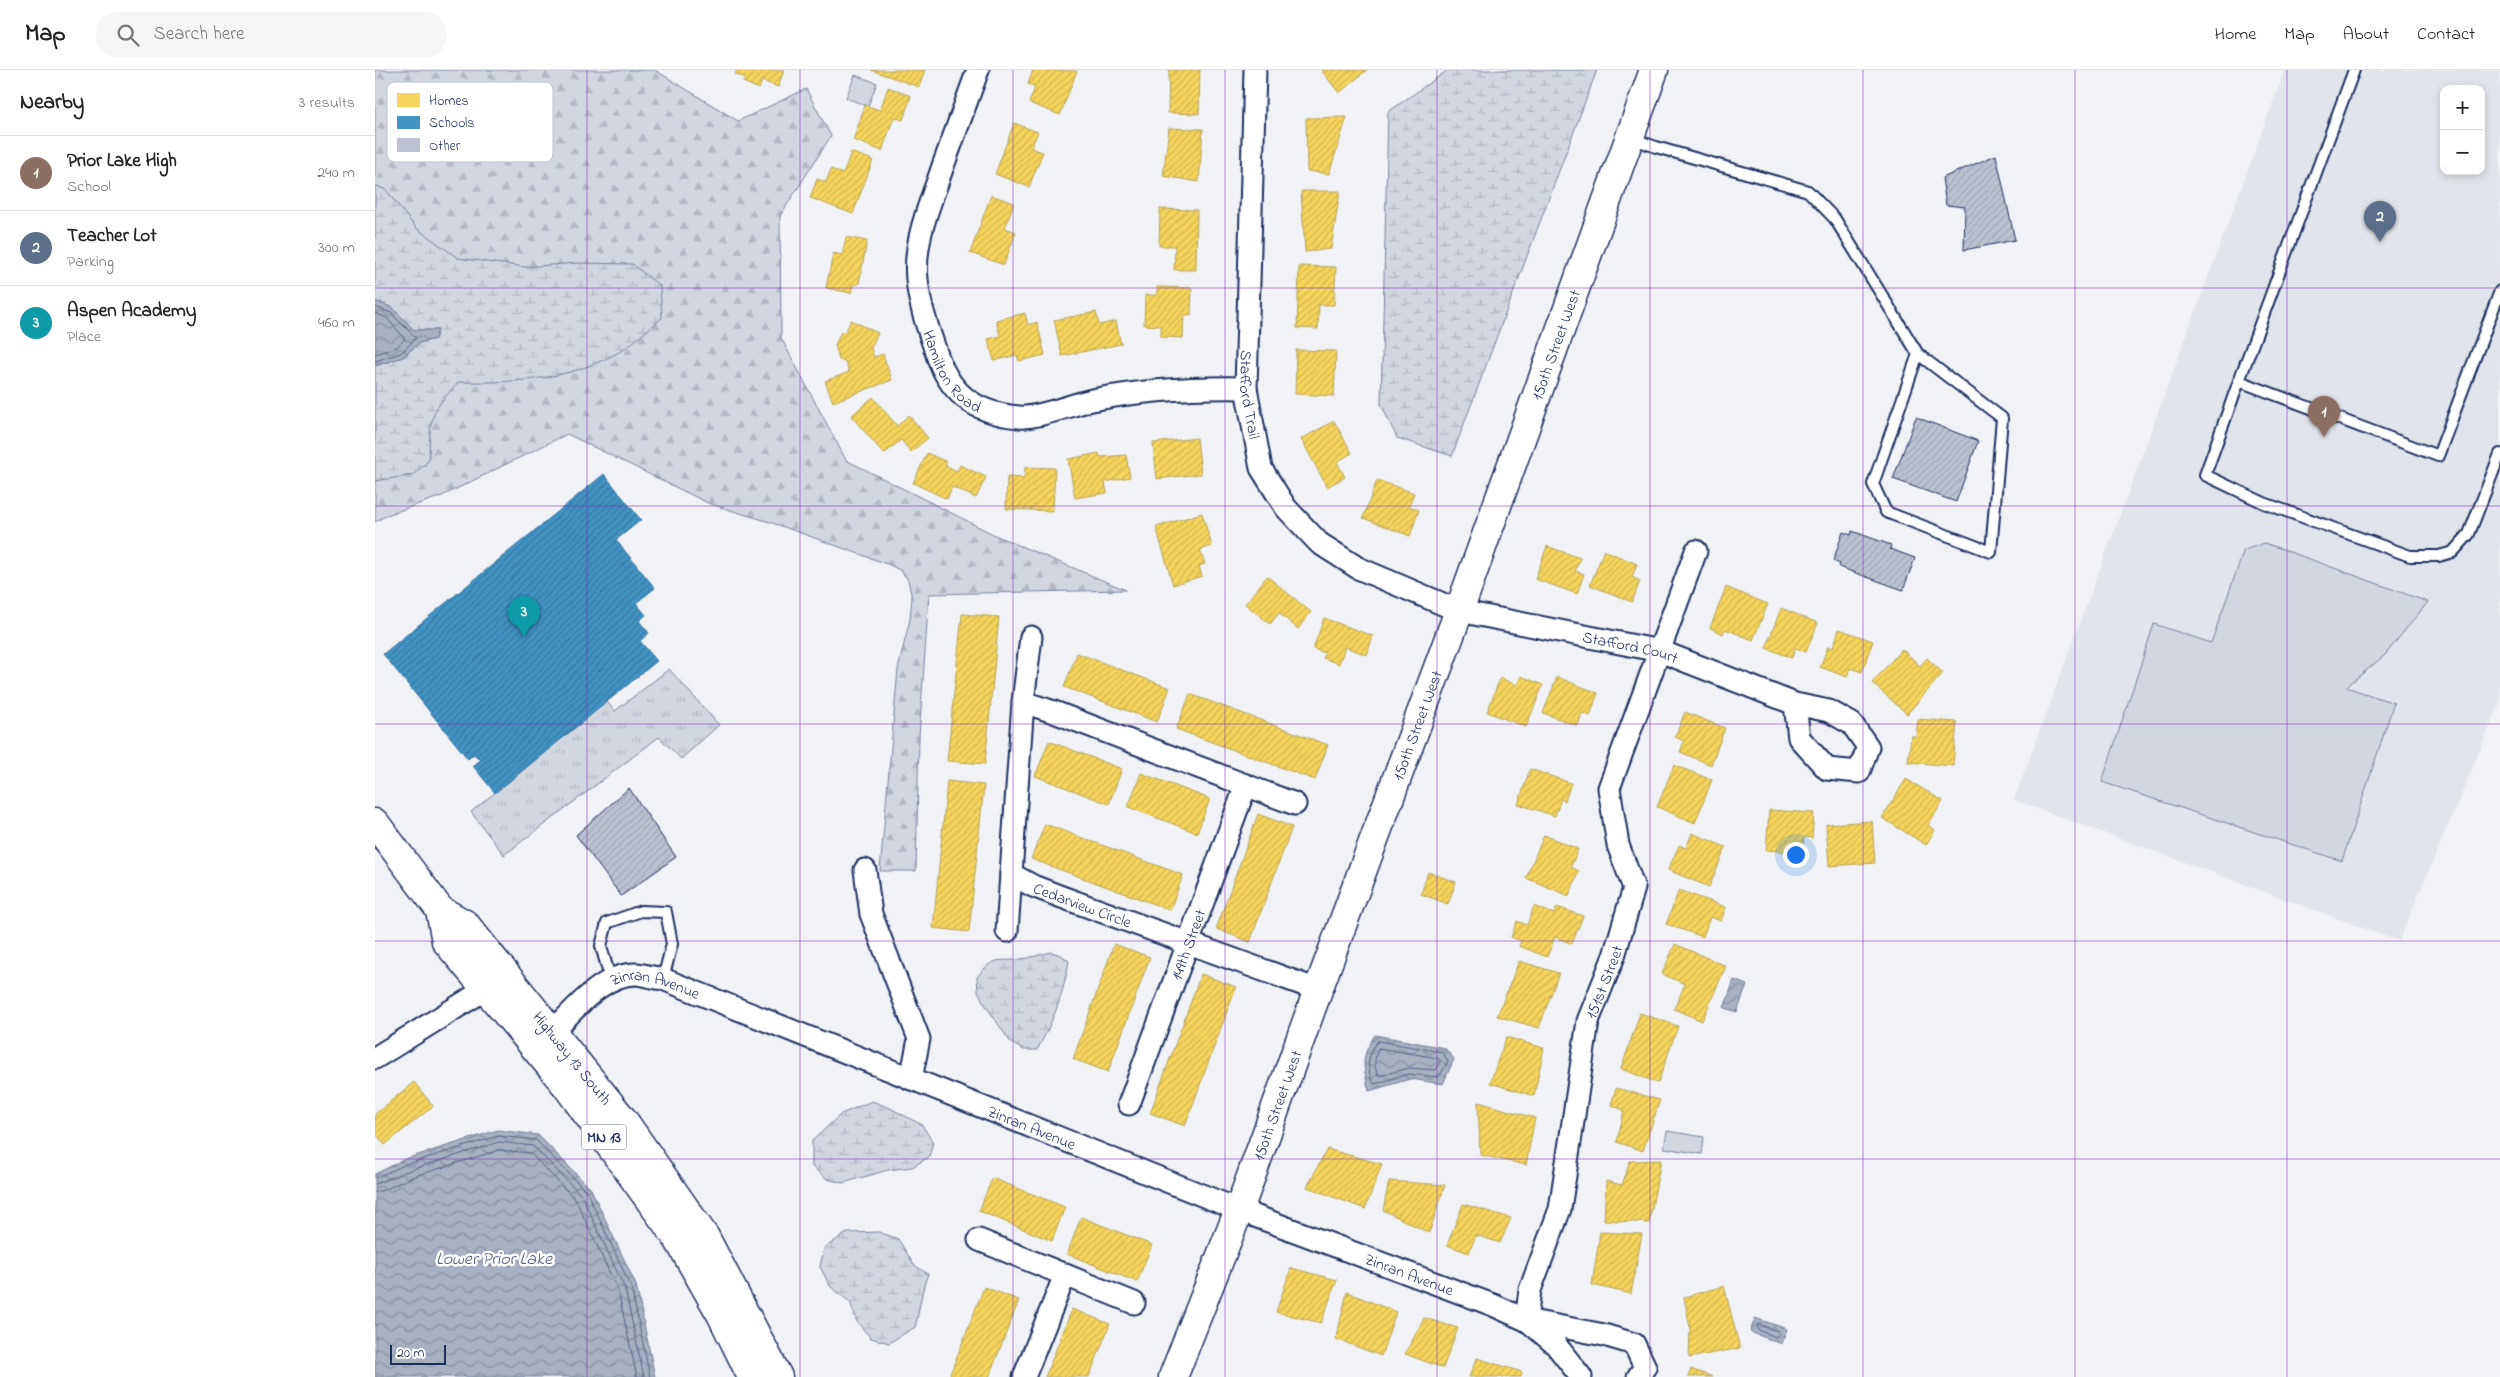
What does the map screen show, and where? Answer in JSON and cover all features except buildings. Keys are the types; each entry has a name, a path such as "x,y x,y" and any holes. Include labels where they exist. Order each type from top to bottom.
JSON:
{"street":[{"name":"Hamilton Road","path":"978,70 926,214 918,248 917,278 922,310 942,371 957,392 978,407 1021,418 1091,400 1138,392 1199,387 1246,388"},
{"name":"Stafford Trail","path":"1255,70 1246,388 1261,468 1286,508 1319,543 1358,568 1459,611"},
{"name":"150th Street West","path":"1173,1377 1239,1210 1318,990 1459,611 1654,70"},
{"name":"151st Street","path":"1526,1320 1530,1290 1560,1209 1588,1021 1614,956 1634,888 1618,845 1609,788 1696,552"},
{"name":"Stafford Court","path":"1459,611 1660,651 1795,704"},
{"path":"1007,931 1023,702 1031,637"},
{"path":"1023,702 1063,715 1295,804"},
{"name":"149th Street","path":"1129,1104 1246,785"},
{"name":"Highway 13 South","path":"375,823 440,910 465,924 624,1122 705,1237 778,1377"},
{"path":"865,870 871,914 919,1039 911,1079"},
{"name":"Cedarview Circle","path":"1011,874 1033,886 1187,944 1318,990"},
{"name":"Highway 13 South","path":"440,910 447,941 566,1085 678,1239 721,1314 753,1377"},
{"name":"Zinran Avenue","path":"552,1032 595,991 611,981 635,974 663,979 1239,1210 1493,1305 1526,1320 1604,1335 1634,1344 1645,1366 1639,1377"},
{"path":"375,1058 486,989"},
{"path":"979,1240 1134,1304"},
{"path":"1024,1377 1065,1275"},
{"name":"Zinran Avenue","path":"1526,1320 1556,1345 1581,1377"}],"lane":[{"path":"2354,70 2205,475 2263,502 2410,556 2439,556 2453,552 2469,534 2500,454"},
{"path":"1630,137 1656,147 1808,191 1835,219 1918,354 2002,418 1991,552 1886,512 1873,484 1918,354"},
{"path":"2239,381 2438,456 2500,291"},
{"path":"611,981 601,946 607,923 641,911 666,912 672,944 663,979"}],"shaded area":[{"path":"2285,70 2500,70 2500,703 2399,941 2014,800"}],"green space":[{"path":"375,70 655,70 738,121 806,89 831,136 780,216 781,338 846,460 999,537 1126,590 929,594 919,737 916,871 880,871 898,669 910,619 912,598 908,580 901,571 890,565 770,522 710,504 567,434 442,496 387,515 375,522"},
{"path":"1448,70 1597,70 1452,456 1397,438 1381,404 1388,112"},
{"path":"855,75 877,83 868,106 846,98"},
{"path":"375,185 386,190 416,228 458,258 525,267 577,263 632,264 660,286 662,318 619,352 581,369 542,378 501,382 459,382 442,401 433,417 429,460 413,475 375,481 375,366 403,357 419,343 435,339 438,330 414,330 393,309 375,301"},
{"path":"2265,543 2428,602 2385,655 2346,687 2394,703 2342,861 2102,782 2154,624 2211,643 2244,550"},
{"path":"669,669 719,725 681,759 659,737 504,855 471,812 607,702 615,711"},
{"path":"1051,952 1061,955 1069,961 1064,985 1053,1018 1037,1050 1024,1050 1011,1043 984,1003 978,991 977,977 993,962"},
{"path":"872,1101 922,1125 933,1142 929,1157 912,1167 888,1170 843,1183 827,1179 812,1167 812,1141 841,1114"},
{"path":"1667,1131 1704,1137 1702,1154 1664,1148"},
{"path":"879,1232 898,1239 914,1265 928,1274 915,1327 889,1343 871,1338 857,1322 850,1302 830,1286 820,1267 824,1248 847,1233"}],"water":[{"path":"375,301 393,308 414,330 438,330 435,339 419,343 403,357 375,366"},
{"path":"1734,980 1747,985 1737,1012 1724,1008"},
{"path":"1375,1035 1445,1048 1454,1059 1443,1084 1410,1079 1369,1091 1364,1062 1367,1050"},
{"name":"Lower Prior Lake","path":"498,1130 538,1135 591,1189 636,1285 655,1377 375,1377 375,1174 405,1159"},
{"path":"1755,1318 1787,1329 1782,1344 1750,1332"}],"place":[{"name":"Teacher Lot","path":"2380,242"},
{"name":"Prior Lake High","path":"2324,437"},
{"name":"Aspen Academy","path":"524,637"}]}
